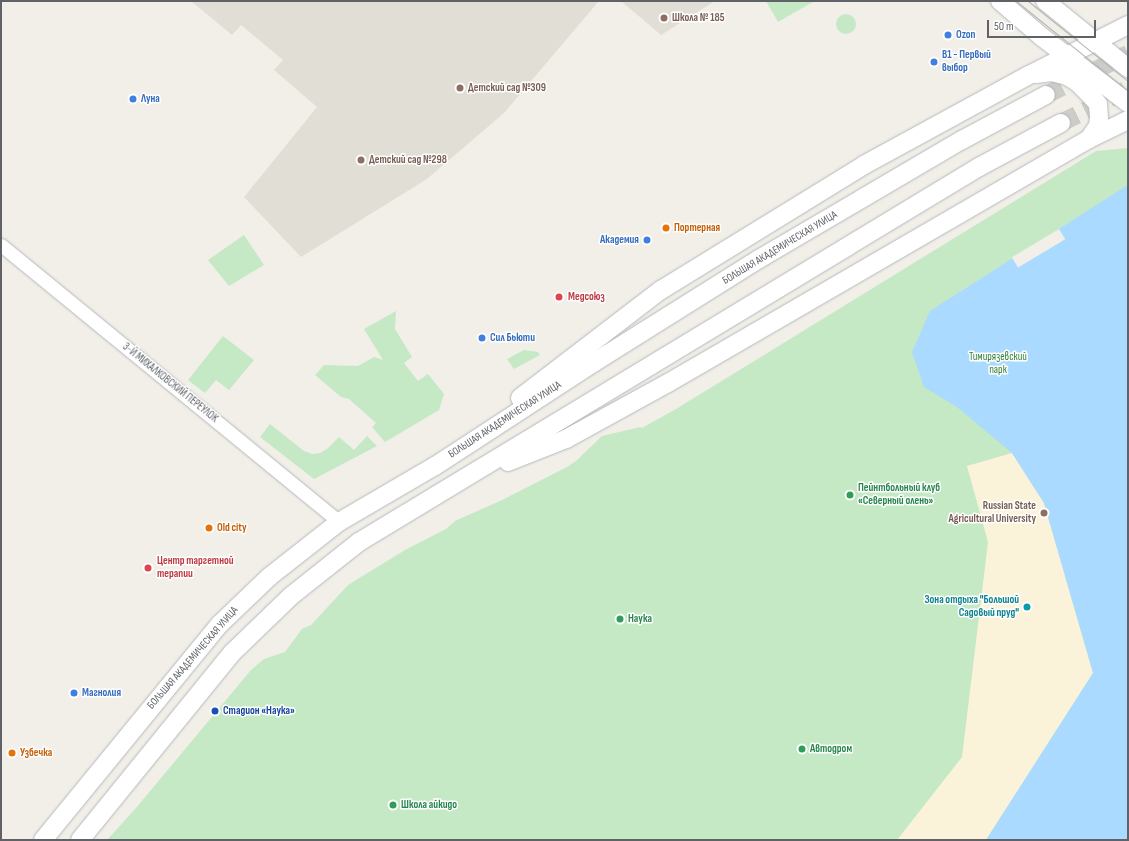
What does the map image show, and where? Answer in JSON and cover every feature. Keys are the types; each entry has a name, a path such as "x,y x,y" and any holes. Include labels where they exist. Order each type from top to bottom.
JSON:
{"main road":[{"path":"1000,1 1067,56 1128,103"},
{"path":"1045,1 1128,68"},
{"path":"435,466 553,372 662,290 864,165 1095,41 1128,25"},
{"path":"1029,76 1059,73 1076,82 1092,97 1098,104 1099,118 1098,126 1089,139"},
{"name":"БОЛЬШАЯ АКАДЕМИЧЕСКАЯ УЛИЦА","path":"44,840 220,624 269,577 339,522 435,466 593,363 759,259 962,140 1046,95"},
{"path":"459,482 566,439 648,394 1089,139 1128,120"},
{"path":"80,840 232,653 291,596 360,542 979,167 1061,123"}],"street":[{"name":"3-Й МИХАЛКОВСКИЙ ПЕРЕУЛОК","path":"1,245 339,522"}],"shaded area":[{"path":"191,1 599,1 504,113 427,179 301,257 244,197 317,107 274,70 283,60 241,25 232,35"},
{"name":"Школа № 185","path":"621,1 715,1 661,35"}],"green space":[{"path":"766,1 813,1 813,2 778,22"},
{"path":"846,14 853,17 856,24 853,31 846,34 839,31 836,24 839,17"},
{"name":"Тимирязевский парк","path":"1128,148 1128,840 107,840 136,808 251,670 264,659 285,652 302,629 311,625 348,585 405,550 446,529 455,521 500,501 567,467 576,461 602,436 640,427 642,428 676,409 1096,151"},
{"path":"244,235 264,265 229,286 208,260"},
{"path":"396,311 395,329 412,357 404,363 418,381 428,374 444,394 439,410 385,442 372,427 376,423 349,399 341,397 315,375 324,365 358,366 374,357 383,360 364,329"},
{"path":"223,336 254,360 229,390 216,380 205,393 188,380"},
{"path":"524,350 538,352 540,355 514,369 507,359"},
{"path":"270,424 304,451 312,454 320,453 327,449 339,437 354,450 367,436 377,446 314,479 260,437"}],"sand":[{"name":"Зона отдыха \"Большой Садовый пруд\"","path":"1012,453 1044,503 1093,673 986,840 897,840 962,757 988,542 967,466"}],"water":[{"path":"1128,185 1128,840 986,840 1093,673 1044,503 1012,453 957,407 924,387 912,352 930,311"}],"pier":[{"path":"1059,229 1065,239 1018,268 1012,257"}],"tunnel":[{"path":"1046,95 1128,54"},
{"path":"1061,123 1128,89"}],"tram line":[{"path":"1016,1 1128,91"},
{"path":"1028,1 1128,81"}],"place":[{"name":"Школа № 185","path":"664,18"},
{"name":"Ozon","path":"948,35"},
{"name":"В1 - Первый выбор","path":"934,62"},
{"name":"Детский сад №309","path":"460,88"},
{"name":"Луна","path":"133,99"},
{"name":"Детский сад №298","path":"361,160"},
{"name":"Портерная","path":"666,228"},
{"name":"Академия","path":"647,240"},
{"name":"Медсоюз","path":"559,297"},
{"name":"Сил Бьюти","path":"482,338"},
{"name":"Пейнтбольный клуб «Северный олень»","path":"850,495"},
{"name":"Russian State Agricultural University","path":"1044,513"},
{"name":"Old city","path":"209,528"},
{"name":"Центр таргетной терапии","path":"148,568"},
{"name":"Зона отдыха \"Большой Садовый пруд\"","path":"1027,607"},
{"name":"Наука","path":"620,619"},
{"name":"Магнолия","path":"74,693"},
{"name":"Стадион «Наука»","path":"215,711"},
{"name":"Автодром","path":"802,749"},
{"name":"Узбечка","path":"12,753"},
{"name":"Школа айкидо","path":"393,805"}]}
